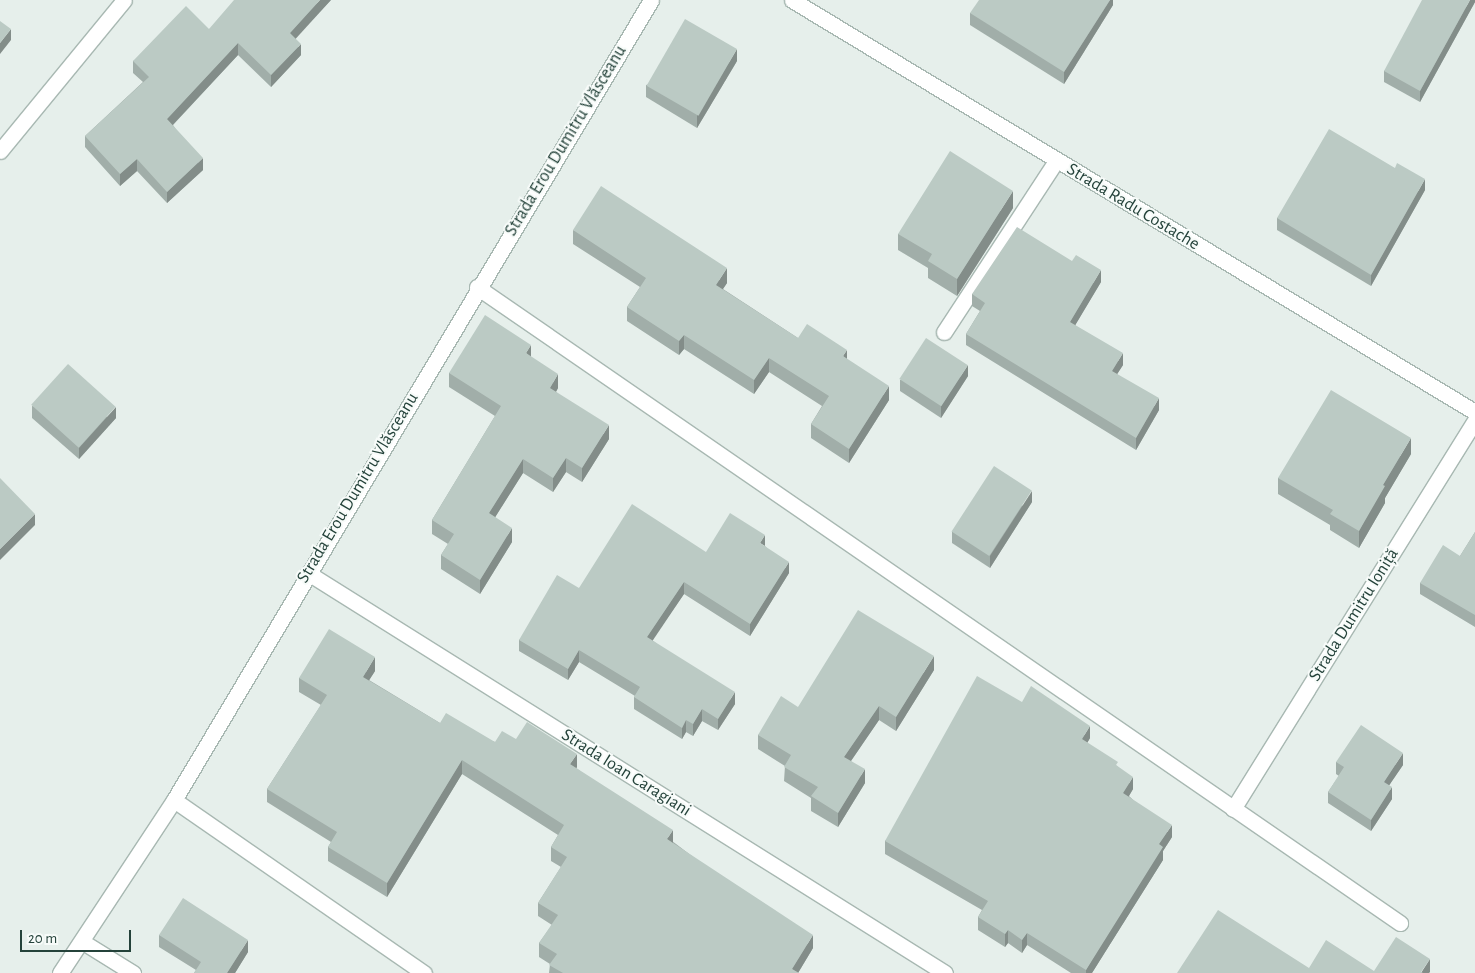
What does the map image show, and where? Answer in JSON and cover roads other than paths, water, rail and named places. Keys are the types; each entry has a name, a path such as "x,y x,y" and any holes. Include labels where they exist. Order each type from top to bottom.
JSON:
{"street":[{"path":"0,151 124,0"},
{"name":"Strada Erou Dumitru Vlăsceanu","path":"60,973 83,942 174,800 477,287 651,0"},
{"name":"Strada Radu Costache","path":"792,0 1475,412"},
{"path":"944,332 1056,161"},
{"path":"477,287 1400,923"},
{"name":"Strada Dumitru Ioniță","path":"1233,809 1475,420"},
{"name":"Strada Ioan Caragiani","path":"308,573 944,973"},
{"path":"174,800 424,973"},
{"path":"83,942 133,973"}]}
